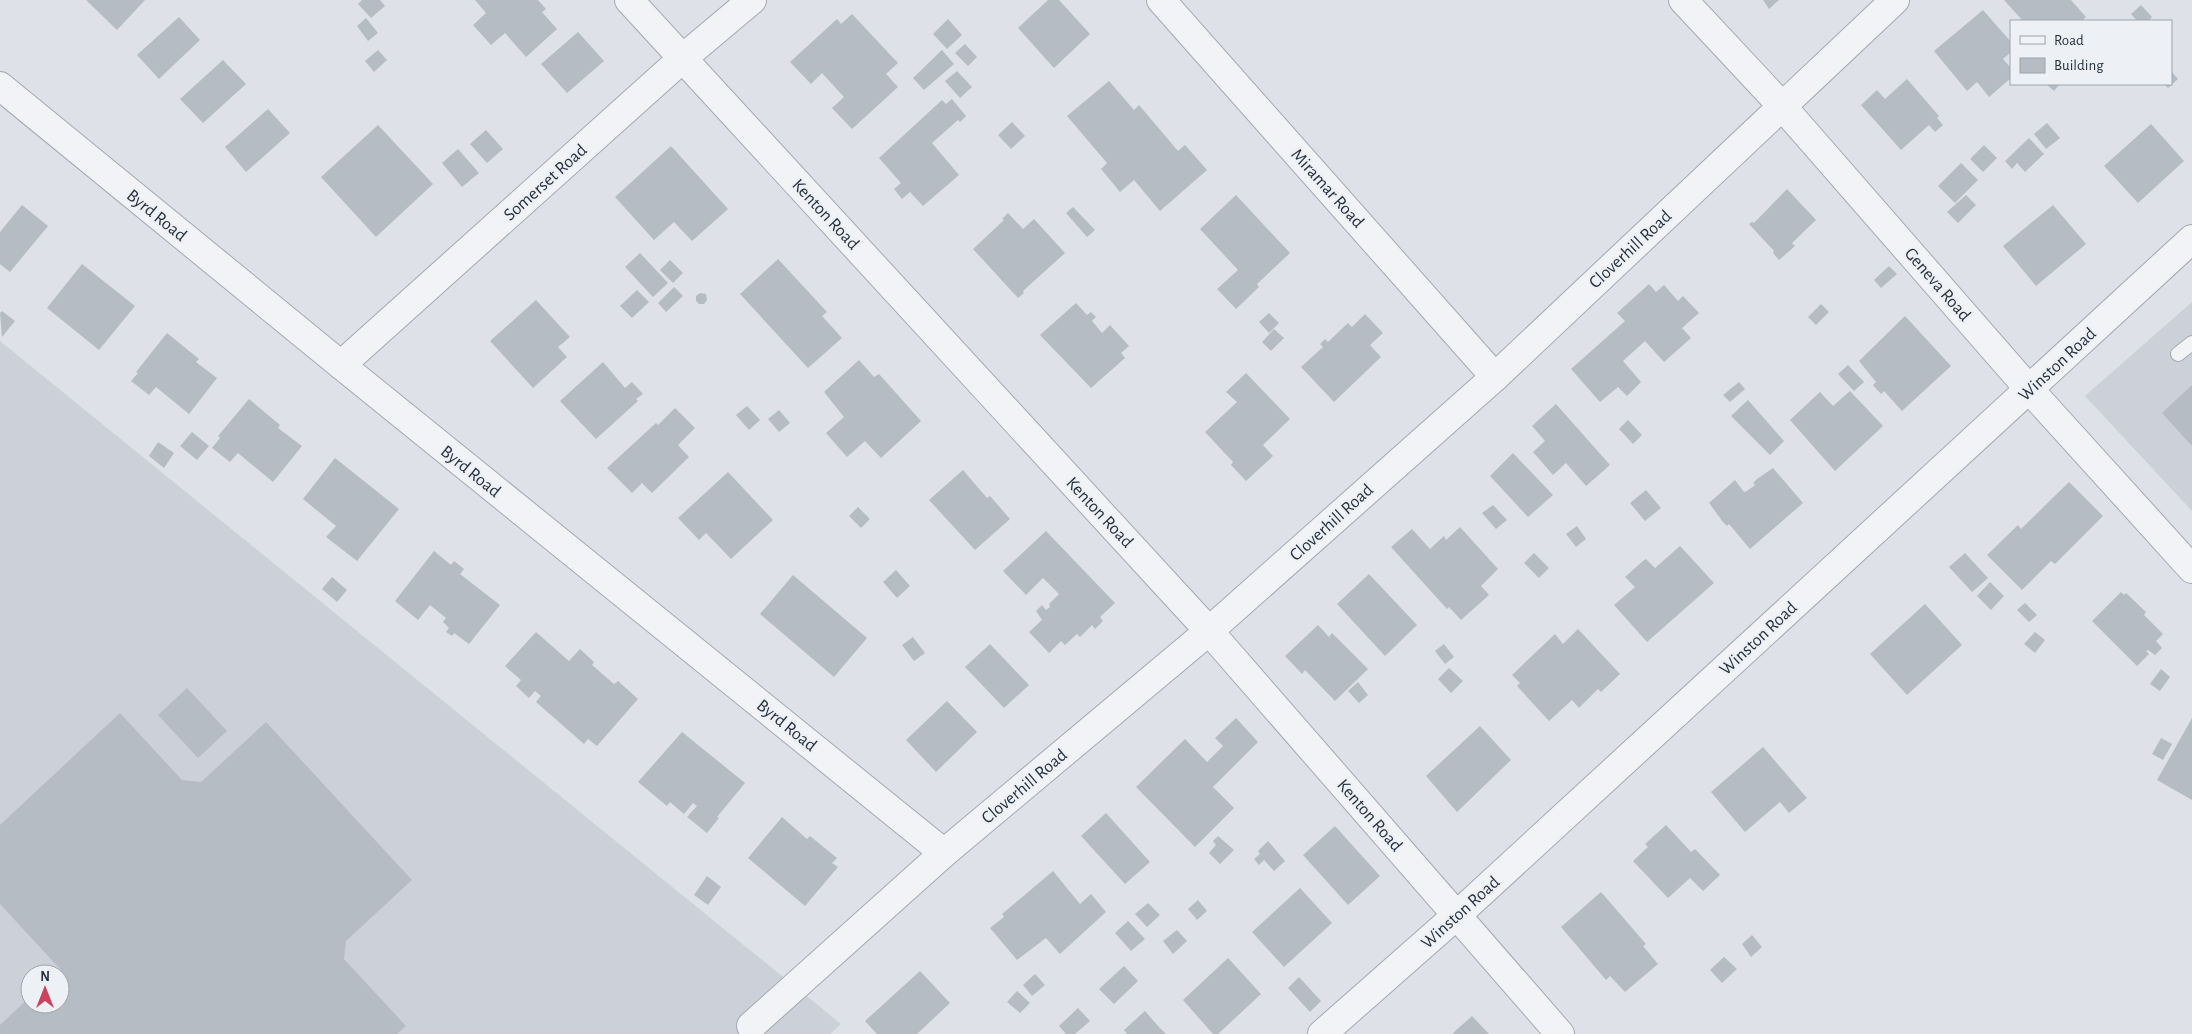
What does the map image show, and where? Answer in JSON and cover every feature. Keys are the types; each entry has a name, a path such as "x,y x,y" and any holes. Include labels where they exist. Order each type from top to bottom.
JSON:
{"street":[{"name":"Kenton Road","path":"630,0 1209,631 1560,1034"},
{"name":"Somerset Road","path":"341,365 682,58 752,0"},
{"name":"Miramar Road","path":"1161,0 1495,376"},
{"name":"Geneva Road","path":"1683,0 1782,106 2030,389 2192,569"},
{"name":"Cloverhill Road","path":"751,1026 944,853 1209,631 1495,376 1894,0"},
{"name":"Byrd Road","path":"0,86 341,365 944,853"},
{"name":"Winston Road","path":"1322,1034 1457,915 2192,239"}],"lane":[{"path":"2178,354 2192,343"}],"shaded area":[{"path":"2192,302 2192,511 2085,396"},
{"path":"0,341 841,1024 830,1034 0,1034"}],"building":[{"path":"86,0 145,0 117,30"},
{"path":"362,0 380,0 385,6 371,18 358,4"},
{"path":"475,0 538,0 546,9 542,12 557,29 526,57 505,33 491,45 473,25 486,13"},
{"path":"1048,0 1059,0 1090,34 1054,68 1018,28"},
{"path":"1763,0 1779,0 1769,9"},
{"path":"2004,0 2071,0 2086,17 2082,20 2022,20"},
{"path":"2141,5 2152,17 2149,20 2136,20 2131,14"},
{"path":"1983,10 2010,41 2010,53 2003,59 2010,67 2010,79 1989,97 1977,82 1967,91 1934,51"},
{"path":"852,14 898,63 886,74 898,87 852,129 832,108 844,97 822,73 811,84 790,62 837,19 841,24"},
{"path":"179,17 200,40 159,79 137,55"},
{"path":"366,18 378,33 368,41 357,26"},
{"path":"948,19 962,35 947,49 933,34"},
{"path":"578,32 604,61 567,93 541,64"},
{"path":"965,44 977,57 968,66 955,53"},
{"path":"378,50 387,60 374,72 365,61"},
{"path":"942,50 954,64 924,90 913,78"},
{"path":"223,60 246,84 203,123 180,99"},
{"path":"957,71 972,87 960,98 945,81"},
{"path":"2172,72 2178,79 2172,84"},
{"path":"1907,79 1939,116 1937,118 1943,125 1935,132 1929,125 1901,150 1861,105 1877,90 1885,99"},
{"path":"1109,81 1134,110 1139,105 1178,151 1185,145 1207,170 1160,211 1134,180 1120,192 1101,169 1107,163 1067,116"},
{"path":"2047,85 2059,85 2054,91"},
{"path":"952,99 966,116 960,122 958,120 932,143 959,175 923,206 910,192 902,199 894,189 901,183 879,158 942,100 946,104"},
{"path":"268,109 290,133 246,172 225,147"},
{"path":"1012,122 1025,136 1011,149 998,135"},
{"path":"2047,123 2060,138 2046,149 2034,134"},
{"path":"2151,124 2184,161 2138,203 2104,166"},
{"path":"378,125 433,184 376,237 321,177"},
{"path":"486,130 503,149 487,163 470,144"},
{"path":"2029,138 2044,154 2025,172 2017,163 2012,169 2005,161"},
{"path":"1984,145 1997,158 1983,172 1970,159"},
{"path":"671,146 728,209 692,241 674,222 654,240 615,197"},
{"path":"458,149 479,173 462,187 442,163"},
{"path":"1961,163 1978,180 1955,203 1938,186"},
{"path":"1787,189 1816,220 1792,243 1795,246 1779,260 1773,253 1774,251 1749,224 1754,223"},
{"path":"1236,195 1290,253 1257,284 1259,287 1236,309 1217,289 1238,270 1200,229"},
{"path":"1966,195 1976,205 1958,223 1947,212"},
{"path":"22,205 48,226 10,272 0,264 0,232"},
{"path":"2053,205 2086,244 2036,286 2003,246"},
{"path":"1073,207 1095,230 1087,237 1066,213"},
{"path":"1008,213 1023,229 1034,219 1065,253 1023,291 1024,293 1018,298 973,249 1004,220 1002,219"},
{"path":"640,253 668,283 653,297 625,267"},
{"path":"778,259 827,312 822,316 842,338 808,368 740,294"},
{"path":"670,260 683,273 673,283 660,270"},
{"path":"82,264 135,306 99,350 47,308"},
{"path":"1889,266 1897,274 1881,288 1874,280"},
{"path":"1649,284 1656,292 1664,285 1678,301 1683,296 1699,313 1682,328 1691,338 1664,362 1645,341 1623,361 1641,382 1627,396 1618,387 1600,402 1571,369 1625,321 1617,313"},
{"path":"674,287 683,296 666,312 658,303"},
{"path":"637,290 649,302 632,318 620,306"},
{"path":"700,293 706,294 707,300 704,304 699,304 696,301 696,296"},
{"path":"536,300 570,337 558,347 567,357 533,388 490,341"},
{"path":"1076,303 1087,315 1091,312 1096,317 1092,321 1102,333 1110,325 1129,346 1121,353 1125,358 1091,388 1040,335"},
{"path":"1821,304 1829,312 1816,325 1808,317"},
{"path":"2,311 15,321 2,337 0,313"},
{"path":"1269,313 1279,323 1269,333 1259,322"},
{"path":"1365,314 1383,333 1370,345 1381,357 1334,402 1301,367 1323,347 1320,344 1325,339 1328,342 1348,323 1352,327"},
{"path":"1905,316 1951,366 1902,411 1884,391 1881,394 1873,385 1876,382 1859,361"},
{"path":"1274,329 1284,338 1271,351 1262,342"},
{"path":"167,333 199,359 196,362 217,378 189,414 156,387 149,395 131,381"},
{"path":"859,360 874,377 879,374 921,421 881,458 865,441 847,457 826,433 844,417 824,392"},
{"path":"603,362 625,388 632,382 643,394 636,399 638,401 596,439 560,401"},
{"path":"1848,365 1864,382 1854,391 1838,374"},
{"path":"1246,373 1290,419 1263,445 1273,456 1246,481 1231,465 1233,462 1205,432 1237,402 1226,392"},
{"path":"1739,382 1745,389 1730,402 1723,395"},
{"path":"2192,385 2192,446 2162,413"},
{"path":"1850,391 1883,426 1835,471 1790,420 1820,392 1833,406"},
{"path":"249,399 280,425 278,428 302,446 273,482 238,453 230,462 212,448 220,438 218,436"},
{"path":"1748,400 1784,441 1770,455 1731,416"},
{"path":"1556,404 1610,465 1586,486 1566,463 1553,475 1533,452 1545,441 1532,426"},
{"path":"747,406 760,420 749,430 736,415"},
{"path":"675,408 695,428 678,445 689,457 652,493 642,483 632,493 607,468"},
{"path":"779,410 790,423 779,432 768,419"},
{"path":"1628,420 1642,435 1633,444 1619,429"},
{"path":"192,432 209,446 197,460 180,446"},
{"path":"158,442 174,453 164,468 149,456"},
{"path":"1513,453 1553,495 1528,517 1490,476"},
{"path":"335,458 399,509 357,561 326,537 336,526 303,499"},
{"path":"1773,468 1803,503 1750,549 1729,524 1727,526 1723,522 1709,503 1735,480 1744,492 1747,491 1755,485 1753,483 1757,479"},
{"path":"963,470 987,498 990,496 1010,519 975,550 929,500"},
{"path":"728,472 773,520 731,559 706,533 699,540 678,518"},
{"path":"2069,482 2103,516 2055,564 2051,561 2022,590 1987,555 2018,525 2021,529"},
{"path":"1646,490 1661,508 1645,521 1630,503"},
{"path":"1493,505 1507,520 1496,529 1482,513"},
{"path":"858,507 870,519 861,528 849,516"},
{"path":"1577,526 1586,539 1576,547 1566,534"},
{"path":"1460,527 1498,569 1481,586 1489,595 1461,620 1449,607 1447,609 1391,547 1412,529 1430,549 1444,536 1446,540"},
{"path":"1046,531 1115,603 1100,617 1103,621 1095,629 1092,625 1080,637 1077,634 1065,645 1061,641 1049,653 1029,632 1042,620 1036,611 1042,605 1046,610 1059,594 1043,578 1026,595 1003,571"},
{"path":"1680,546 1714,583 1647,642 1614,605 1635,587 1625,577 1646,559 1655,568"},
{"path":"434,551 451,565 454,561 464,569 460,574 500,605 469,644 454,633 452,636 446,632 449,628 443,622 446,618 430,605 418,620 395,601"},
{"path":"1534,553 1549,568 1539,578 1524,563"},
{"path":"1965,553 1988,578 1972,592 1949,567"},
{"path":"896,570 910,586 897,598 883,582"},
{"path":"1369,574 1417,625 1385,656 1337,604"},
{"path":"793,575 867,638 834,677 760,614"},
{"path":"332,577 347,590 337,602 322,589"},
{"path":"1990,582 2004,596 1991,610 1977,596"},
{"path":"2121,592 2124,595 2126,593 2146,612 2144,615 2163,634 2156,641 2162,648 2155,655 2148,650 2146,651 2149,654 2137,666 2092,621"},
{"path":"2025,603 2037,615 2029,622 2017,610"},
{"path":"1925,604 1962,645 1907,695 1870,654"},
{"path":"1318,625 1329,637 1332,633 1368,669 1335,701 1305,670 1302,674 1285,656"},
{"path":"1578,629 1620,674 1601,692 1598,689 1579,708 1572,700 1549,721 1517,686 1520,683 1512,675 1555,634 1563,644"},
{"path":"536,632 569,661 580,649 594,662 592,665 614,684 618,681 638,699 597,746 588,739 584,744 536,702 541,696 535,691 529,698 516,686 521,680 505,666"},
{"path":"2035,632 2045,640 2035,653 2024,644"},
{"path":"913,637 925,653 914,661 902,645"},
{"path":"990,644 1029,685 1004,708 965,667"},
{"path":"1444,644 1454,657 1445,664 1435,651"},
{"path":"1449,668 1463,681 1451,693 1438,679"},
{"path":"2161,669 2170,677 2160,691 2150,684"},
{"path":"1358,682 1368,695 1359,703 1348,691"},
{"path":"187,688 227,731 198,758 158,715"},
{"path":"947,701 977,732 936,772 906,740"},
{"path":"120,713 182,780 201,782 266,722 412,880 346,941 344,959 406,1026 397,1034 0,1034 0,1025 20,1006 20,1014 70,1014 70,964 55,964 0,904 0,825"},
{"path":"1236,718 1258,742 1213,787 1234,808 1195,847 1136,787 1185,739 1207,762 1223,746 1215,738"},
{"path":"2192,718 2192,800 2157,780"},
{"path":"1480,726 1511,760 1457,812 1426,776"},
{"path":"682,732 745,783 717,817 719,818 707,833 687,817 697,806 693,803 684,814 670,802 667,806 638,782"},
{"path":"2161,738 2172,744 2163,760 2152,754"},
{"path":"1763,747 1807,798 1789,813 1780,802 1745,832 1711,792"},
{"path":"1106,813 1150,862 1125,884 1081,836"},
{"path":"782,817 807,839 810,836 837,858 832,863 838,867 805,906 748,858"},
{"path":"1666,825 1691,852 1695,849 1720,875 1703,891 1690,878 1668,898 1633,861 1648,847 1645,844"},
{"path":"1335,826 1380,876 1348,905 1303,855"},
{"path":"1218,836 1234,850 1220,864 1209,853 1216,845 1213,841"},
{"path":"1268,841 1285,861 1274,871 1264,860 1259,865 1254,859 1260,854 1258,851"},
{"path":"1053,871 1080,904 1091,894 1106,912 1060,954 1046,938 1017,960 990,928 1004,917 1002,914"},
{"path":"707,876 721,887 708,905 694,895"},
{"path":"1300,888 1332,923 1284,967 1252,932"},
{"path":"1601,892 1646,944 1643,946 1658,964 1625,992 1610,976 1606,980 1561,927"},
{"path":"1198,900 1207,911 1197,920 1188,909"},
{"path":"1148,903 1160,915 1147,927 1135,914"},
{"path":"1128,921 1145,939 1131,951 1115,933"},
{"path":"1177,930 1187,941 1173,954 1163,941"},
{"path":"1752,935 1762,947 1751,957 1742,944"},
{"path":"1724,957 1737,969 1722,983 1710,970"},
{"path":"1228,958 1261,994 1218,1034 1213,1034 1183,1000"},
{"path":"1124,966 1138,981 1114,1004 1099,989"},
{"path":"920,971 950,1003 917,1034 877,1034 865,1021"},
{"path":"1035,974 1045,985 1032,996 1023,985"},
{"path":"1299,977 1321,1001 1310,1012 1288,988"},
{"path":"1017,991 1030,1003 1020,1013 1007,1002"},
{"path":"1078,1008 1090,1021 1075,1034 1066,1034 1059,1026"},
{"path":"1145,1011 1166,1034 1127,1034 1124,1030"},
{"path":"1472,1016 1489,1034 1453,1033"}]}
